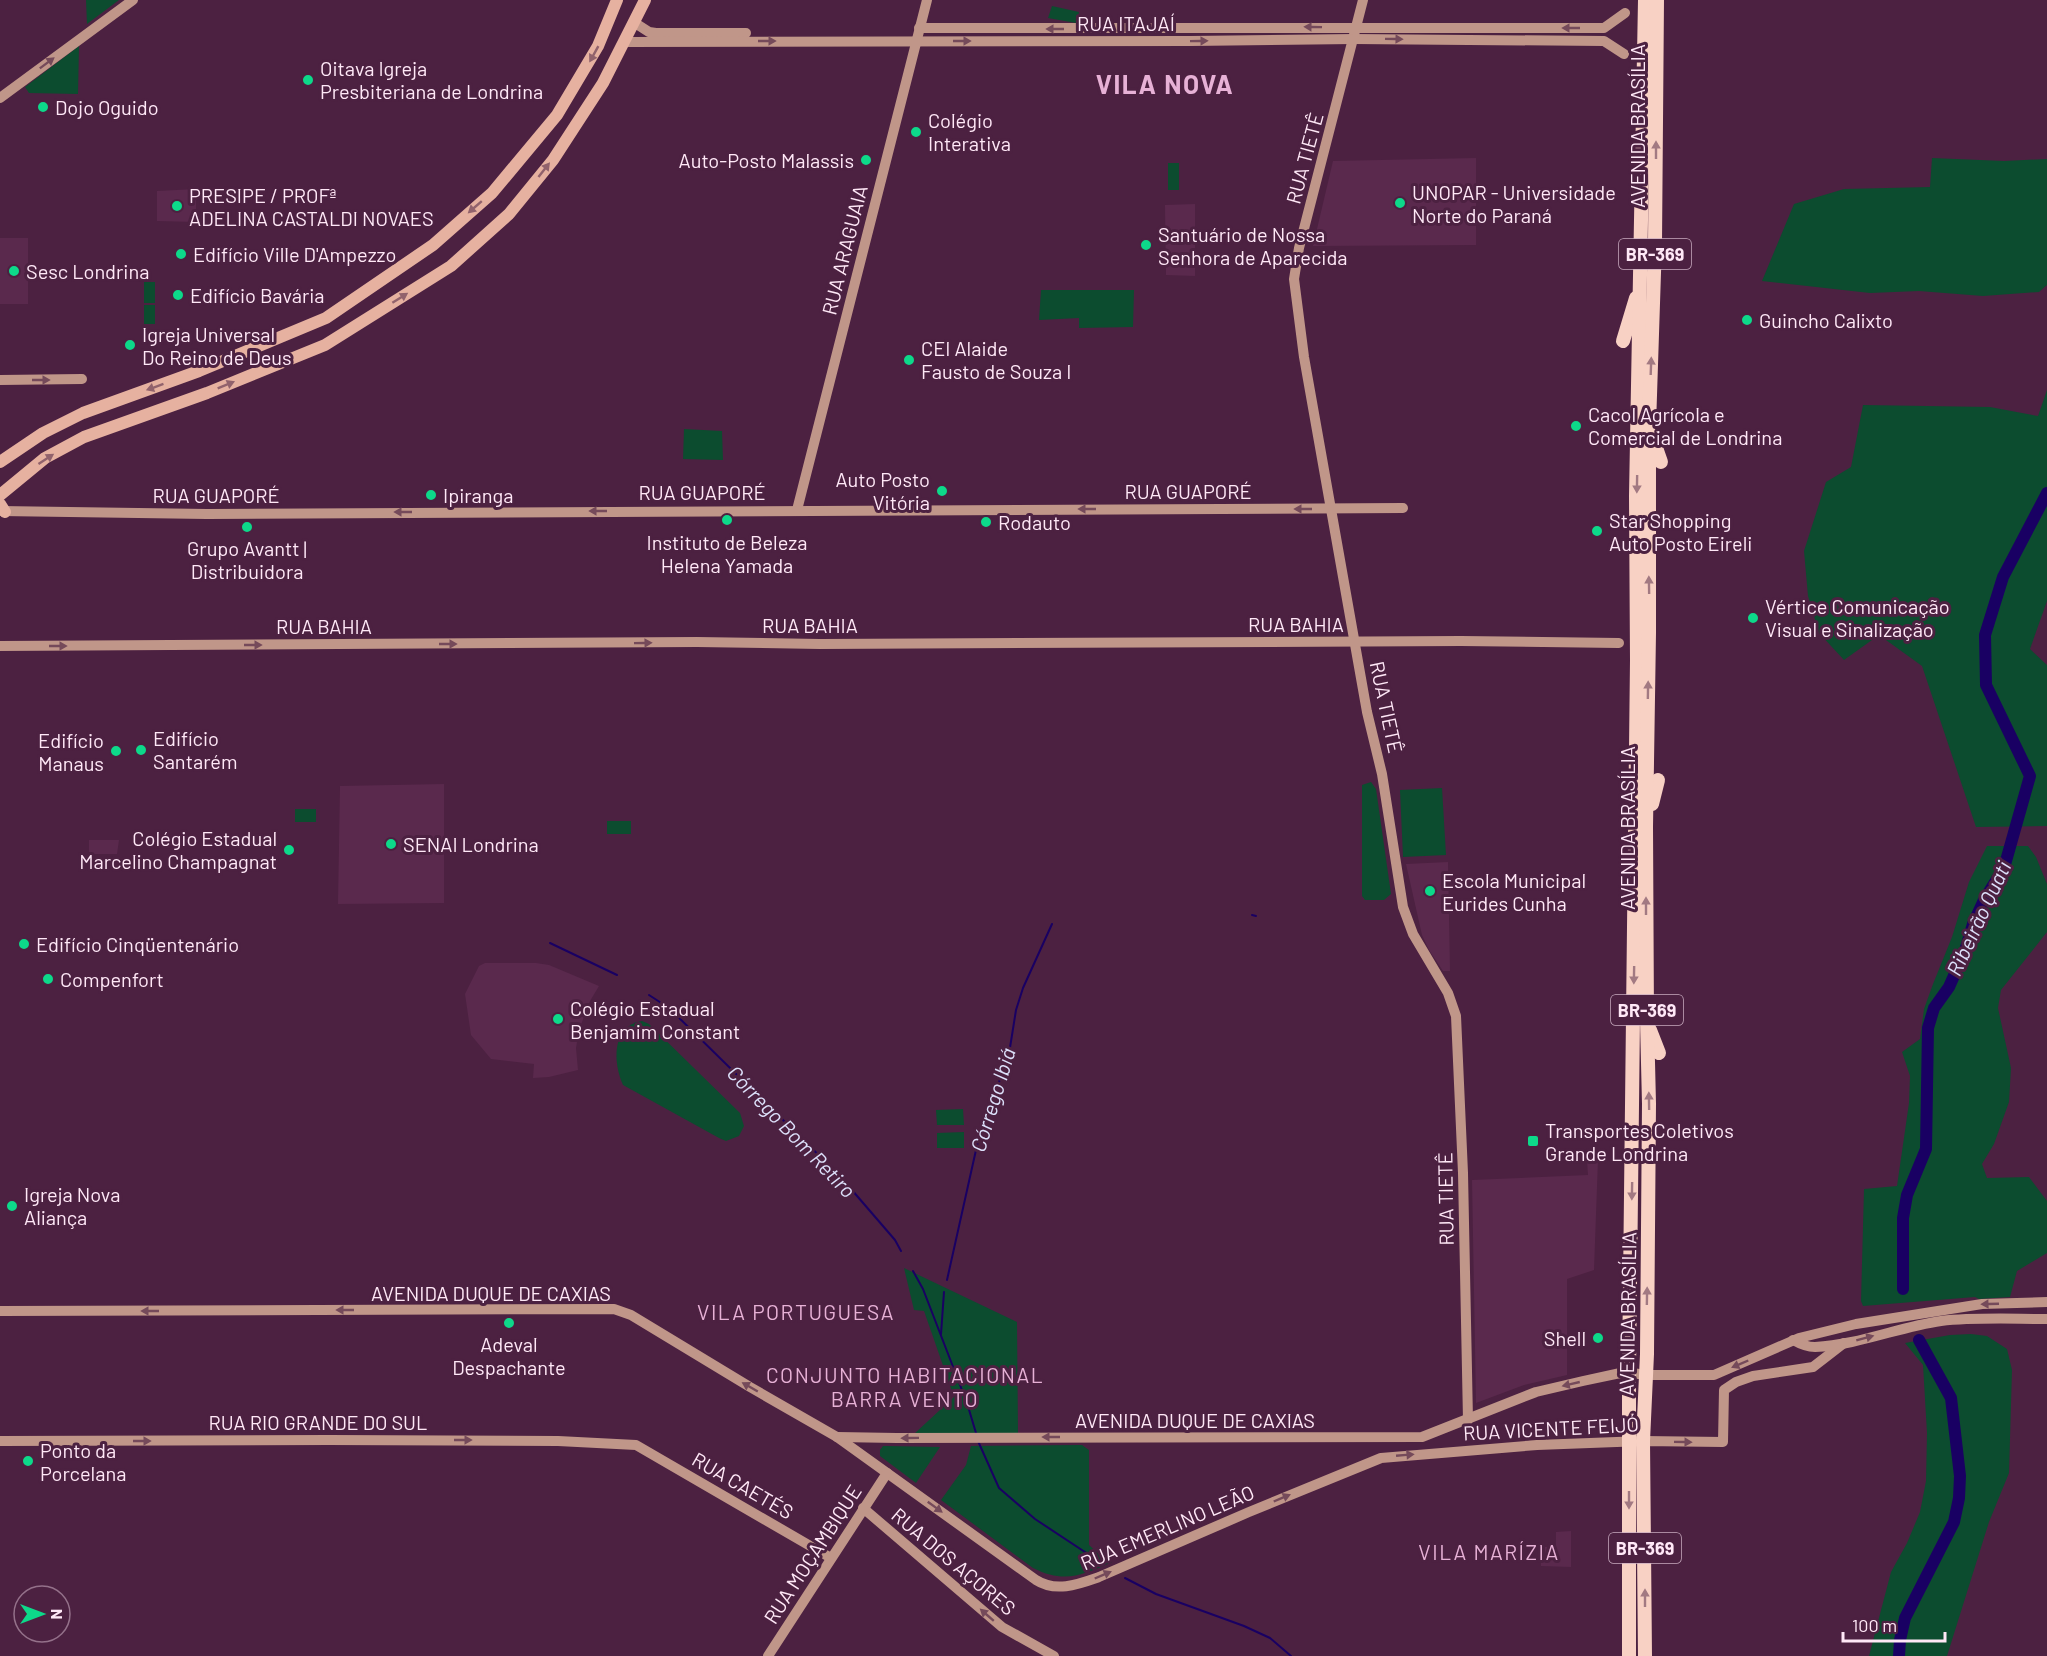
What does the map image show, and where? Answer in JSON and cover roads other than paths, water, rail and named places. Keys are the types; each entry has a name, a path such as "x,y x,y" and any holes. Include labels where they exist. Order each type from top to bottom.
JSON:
{"highway":[{"name":"AVENIDA BRASÍLIA","path":"1645,0 1636,496 1637,684 1629,1373 1636,1441 1645,1656"},
{"name":"AVENIDA BRASÍLIA","path":"1629,1656 1636,1441 1647,1354 1649,1104 1646,827 1649,426 1655,242 1658,0"},
{"path":"1658,0 1668,30"},
{"path":"1655,242 1665,185"},
{"path":"1623,341 1641,279"},
{"path":"1649,426 1661,462"},
{"path":"1646,827 1658,780"},
{"path":"1647,1021 1659,1053"},
{"path":"1647,1354 1656,1330"}],"main road":[{"path":"0,462 43,433 83,412 200,371 326,318 433,245 492,193 556,115 598,46 616,0"},
{"path":"0,495 45,458 84,437 207,393 326,345 451,266 508,214 537,179 597,93 645,0"}],"street":[{"path":"0,98 133,0"},
{"name":"RUA ARAGUAIA","path":"797,510 927,0"},
{"name":"RUA TIETÊ","path":"1363,0 1304,228 1294,279 1304,357 1367,712 1382,774 1403,907 1413,934 1448,993 1456,1016 1463,1173 1468,1420"},
{"name":"RUA ITAJAÍ","path":"624,42 1190,42 1356,33 1604,28 1625,13"},
{"path":"635,22 649,32 656,33 746,33"},
{"name":"RUA ITAJAÍ","path":"919,28 1356,33 1604,41 1624,54"},
{"path":"0,380 82,379"},
{"name":"RUA GUAPORÉ","path":"2,509 218,514 1403,508"},
{"name":"RUA BAHIA","path":"0,646 697,642 820,644 1619,643"},
{"name":"AVENIDA DUQUE DE CAXIAS","path":"0,1311 614,1309 631,1315 837,1437 1379,1438 1422,1437 1536,1392 1629,1373 1714,1375 1793,1340 1856,1324 1982,1304 2047,1302"},
{"path":"1793,1340 1804,1346 1814,1347 1844,1343 1895,1329 1941,1322 1995,1318 2047,1319"},
{"name":"RUA VICENTE FEIJÓ","path":"1381,1458 1537,1445 1636,1441 1723,1442 1724,1390 1736,1382 1753,1376 1813,1367 1844,1343"},
{"name":"RUA EMERLINO LEÃO","path":"837,1437 1036,1580 1045,1585 1058,1587 1082,1583 1099,1577 1381,1458"},
{"path":"1422,1437 1428,1454"},
{"path":"1379,1438 1381,1458"},
{"name":"RUA RIO GRANDE DO SUL","path":"0,1442 352,1440 558,1441 636,1444"},
{"name":"RUA CAETÉS","path":"636,1444 831,1558"},
{"name":"RUA MOÇAMBIQUE","path":"768,1656 887,1473"},
{"name":"RUA DOS AÇORES","path":"863,1508 1002,1628 1054,1656"}],"waterway":[{"name":"Ribeirão Quati","path":"1903,1289 1903,1218 1907,1195 1926,1149 1928,1028 1934,1008 1949,987 1965,951 1973,924 1984,900 2004,868 2030,776 1986,685 1985,635 2003,577 2047,493"},
{"name":"Córrego Ibiá","path":"1252,915 1256,916"},
{"name":"Córrego Ibiá","path":"947,1280 978,1141 1009,1054 1016,1010 1023,988 1052,924"},
{"name":"Córrego Bom Retiro","path":"550,943 617,975"},
{"name":"Córrego Bom Retiro","path":"649,995 669,1008 839,1175 895,1240 901,1251"},
{"name":"Córrego Bom Retiro","path":"913,1271 923,1289 967,1403 976,1433"},
{"name":"Córrego Ibiá","path":"941,1334 944,1292"},
{"name":"Ribeirão Quati","path":"1899,1656 1905,1618 1954,1522 1959,1498 1960,1476 1951,1398 1919,1340"},
{"name":"Córrego Bom Retiro","path":"978,1441 999,1488 1035,1519 1100,1562"},
{"name":"Córrego Bom Retiro","path":"1125,1578 1156,1594 1244,1626 1270,1638 1291,1656"}],"place":[{"name":"Oitava Igreja Presbiteriana de Londrina","path":"308,80"},
{"name":"Dojo Oguido","path":"43,107"},
{"name":"Colégio Interativa","path":"916,132"},
{"name":"Auto-Posto Malassis","path":"866,160"},
{"name":"UNOPAR - Universidade Norte do Paraná","path":"1400,203"},
{"name":"PRESIPE / PROFª ADELINA CASTALDI NOVAES","path":"177,206"},
{"name":"Santuário de Nossa Senhora de Aparecida","path":"1146,245"},
{"name":"Edifício Ville D'Ampezzo","path":"181,254"},
{"name":"Sesc Londrina","path":"14,271"},
{"name":"Edifício Bavária","path":"178,295"},
{"name":"Guincho Calixto","path":"1747,320"},
{"name":"Igreja Universal Do Reino de Deus","path":"130,345"},
{"name":"CEI Alaide Fausto de Souza I","path":"909,360"},
{"name":"Cacol Agrícola e Comercial de Londrina","path":"1576,426"},
{"name":"Auto Posto Vitória","path":"942,491"},
{"name":"Ipiranga","path":"431,495"},
{"name":"Instituto de Beleza Helena Yamada","path":"727,520"},
{"name":"Rodauto","path":"986,522"},
{"name":"Grupo Avantt | Distribuidora","path":"247,527"},
{"name":"Star Shopping Auto Posto Eireli","path":"1597,531"},
{"name":"Vértice Comunicação Visual e Sinalização","path":"1753,618"},
{"name":"Edifício Santarém","path":"141,750"},
{"name":"Edifício Manaus","path":"116,751"},
{"name":"SENAI Londrina","path":"391,844"},
{"name":"Colégio Estadual Marcelino Champagnat","path":"289,850"},
{"name":"Escola Municipal Eurides Cunha","path":"1430,891"},
{"name":"Edifício Cinqüentenário","path":"24,944"},
{"name":"Compenfort","path":"48,979"},
{"name":"Colégio Estadual Benjamim Constant","path":"558,1019"},
{"name":"Transportes Coletivos Grande Londrina","path":"1533,1141"},
{"name":"Igreja Nova Aliança","path":"12,1206"},
{"name":"Adeval Despachante","path":"509,1323"},
{"name":"Shell","path":"1598,1338"},
{"name":"Ponto da Porcelana","path":"28,1461"}],"district":[{"name":"VILA NOVA","path":"1165,83"},
{"name":"VILA PORTUGUESA","path":"796,1311"},
{"name":"CONJUNTO HABITACIONAL BARRA VENTO","path":"905,1386"},
{"name":"VILA MARÍZIA","path":"1489,1551"}]}
